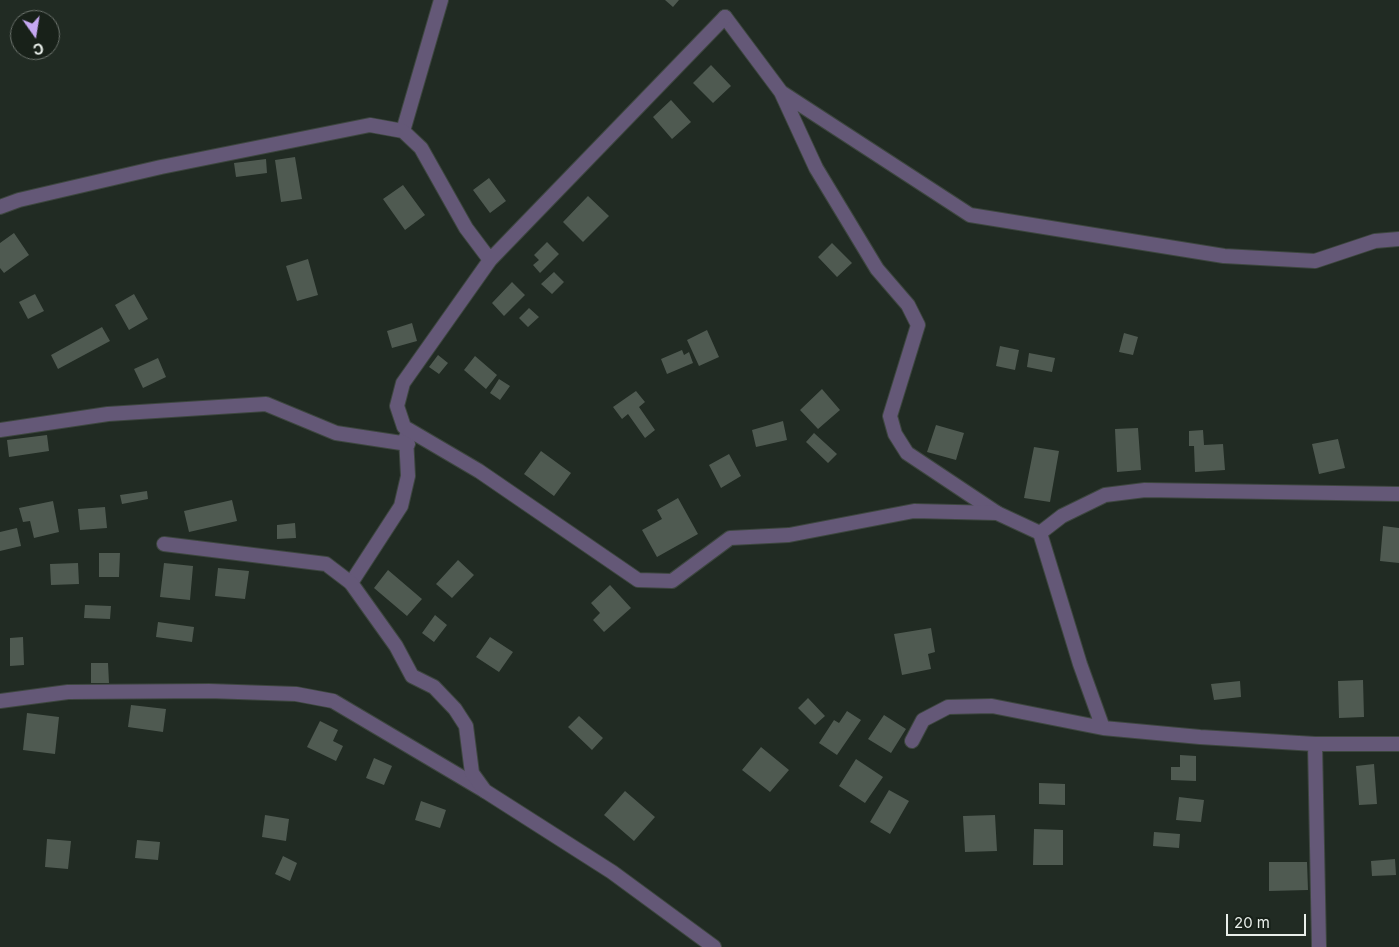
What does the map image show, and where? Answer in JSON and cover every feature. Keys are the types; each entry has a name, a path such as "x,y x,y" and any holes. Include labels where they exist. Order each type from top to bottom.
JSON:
{"street":[{"path":"403,131 441,0"},
{"path":"351,583 401,506 408,476 408,444 397,406 403,383 490,260 725,17 780,92 822,176 877,269 908,305 918,325 890,416 895,434 907,453 997,513 1040,532 1080,664 1103,728"},
{"path":"780,92 970,215 1224,256 1306,261 1315,261 1375,240 1399,239"},
{"path":"0,207 18,200 161,167 370,125 403,131 421,148 466,228 490,260"},
{"path":"0,430 108,414 266,404 336,433 408,444"},
{"path":"404,428 479,471 638,580 672,581 730,538 789,535 914,511 997,513"},
{"path":"1040,532 1062,516 1105,495 1145,490 1399,494"},
{"path":"164,544 326,564 351,583 396,646 412,676 434,687 455,709 466,726 472,773 485,791"},
{"path":"0,701 68,692 200,691 296,694 333,701 485,791 612,872 713,947"},
{"path":"912,742 924,720 948,707 992,706 1103,728 1200,738 1315,744 1399,744"},
{"path":"1315,744 1319,947"}],"building":[{"path":"665,0 679,0 673,7"},
{"path":"711,65 731,86 713,103 693,83"},
{"path":"671,100 691,122 672,139 653,117"},
{"path":"295,157 302,199 281,202 275,160"},
{"path":"266,159 267,173 236,177 234,163"},
{"path":"489,178 506,201 490,213 473,190"},
{"path":"403,185 425,215 405,230 383,199"},
{"path":"588,196 609,216 583,242 563,222"},
{"path":"14,233 29,255 4,273 0,268 0,243"},
{"path":"547,242 559,254 540,273 533,265 539,260 534,255"},
{"path":"832,243 852,263 837,277 818,257"},
{"path":"308,259 318,295 297,301 286,266"},
{"path":"554,272 564,282 552,294 541,284"},
{"path":"512,282 525,295 504,316 492,303"},
{"path":"35,294 44,311 28,319 19,302"},
{"path":"134,294 148,319 129,330 115,305"},
{"path":"529,308 539,317 528,327 519,318"},
{"path":"412,323 417,341 392,348 387,331"},
{"path":"102,327 110,341 58,369 51,355"},
{"path":"707,330 719,357 699,366 687,340"},
{"path":"1124,333 1138,337 1133,355 1119,352"},
{"path":"1000,346 1019,350 1015,370 996,366"},
{"path":"682,350 684,355 689,352 693,363 667,374 661,359"},
{"path":"1029,353 1055,358 1052,372 1027,367"},
{"path":"438,355 448,363 439,374 429,367"},
{"path":"475,356 497,375 486,389 464,370"},
{"path":"158,358 166,377 143,388 134,369"},
{"path":"499,379 510,386 500,400 490,393"},
{"path":"822,389 840,410 818,429 800,410"},
{"path":"636,391 645,402 639,407 655,430 645,438 628,414 622,419 613,407"},
{"path":"783,421 787,440 756,447 752,430"},
{"path":"936,425 964,433 956,460 927,452"},
{"path":"1138,428 1141,470 1117,472 1115,429"},
{"path":"1203,430 1204,445 1223,444 1225,470 1195,472 1194,446 1189,446 1189,431"},
{"path":"814,433 837,454 828,463 806,442"},
{"path":"47,435 49,451 9,457 7,440"},
{"path":"1338,439 1345,468 1319,474 1312,444"},
{"path":"1034,447 1059,451 1050,502 1024,498"},
{"path":"541,451 571,473 554,496 524,474"},
{"path":"729,454 741,476 721,488 709,465"},
{"path":"147,491 148,499 122,504 120,495"},
{"path":"678,498 698,534 657,557 642,530 662,519 657,510"},
{"path":"232,500 237,521 189,532 184,511"},
{"path":"53,501 59,532 34,538 30,521 23,522 19,508"},
{"path":"105,507 107,528 80,530 78,509"},
{"path":"295,523 296,538 277,539 277,525"},
{"path":"1383,526 1399,528 1399,563 1380,561"},
{"path":"17,528 21,546 0,551 0,532"},
{"path":"99,553 120,553 119,577 99,577"},
{"path":"458,560 474,575 452,598 436,584"},
{"path":"78,563 79,584 51,585 50,564"},
{"path":"164,563 193,566 190,600 160,597"},
{"path":"218,568 249,571 245,599 215,596"},
{"path":"388,570 422,599 407,616 374,588"},
{"path":"610,585 631,608 604,632 593,620 600,613 591,603"},
{"path":"85,605 111,606 110,619 84,618"},
{"path":"435,615 447,625 434,642 422,633"},
{"path":"158,622 194,627 192,642 156,637"},
{"path":"931,628 935,652 928,654 931,669 902,675 894,634"},
{"path":"23,637 24,665 10,666 10,638"},
{"path":"490,637 513,652 499,672 476,657"},
{"path":"91,663 108,663 109,683 91,683"},
{"path":"1363,680 1364,717 1339,718 1338,681"},
{"path":"1240,681 1241,697 1214,700 1211,684"},
{"path":"808,698 825,716 815,725 798,708"},
{"path":"131,705 166,709 163,732 128,727"},
{"path":"847,711 861,720 837,755 819,743 834,720 839,723"},
{"path":"27,713 59,717 55,754 23,750"},
{"path":"884,715 906,729 891,753 868,739"},
{"path":"579,716 603,738 592,750 568,727"},
{"path":"320,721 338,730 333,741 343,746 336,761 307,747"},
{"path":"761,747 789,770 770,792 742,770"},
{"path":"1180,755 1196,756 1196,781 1171,780 1171,767 1180,767"},
{"path":"374,758 392,766 384,785 366,778"},
{"path":"856,759 883,777 865,803 839,786"},
{"path":"1374,764 1377,804 1359,805 1356,766"},
{"path":"1039,783 1065,784 1065,805 1039,804"},
{"path":"889,790 909,801 890,834 870,822"},
{"path":"625,791 655,817 634,841 604,815"},
{"path":"1179,797 1204,800 1201,822 1176,820"},
{"path":"421,801 446,810 440,828 415,820"},
{"path":"265,815 289,819 286,841 262,837"},
{"path":"995,815 997,851 965,852 963,816"},
{"path":"1034,829 1063,830 1063,865 1033,865"},
{"path":"1154,832 1180,834 1179,848 1153,846"},
{"path":"47,839 71,841 68,869 45,867"},
{"path":"137,840 160,842 158,860 135,858"},
{"path":"283,856 297,863 290,881 275,874"},
{"path":"1395,859 1396,875 1372,876 1371,861"},
{"path":"1269,862 1307,862 1308,890 1269,891"}]}
